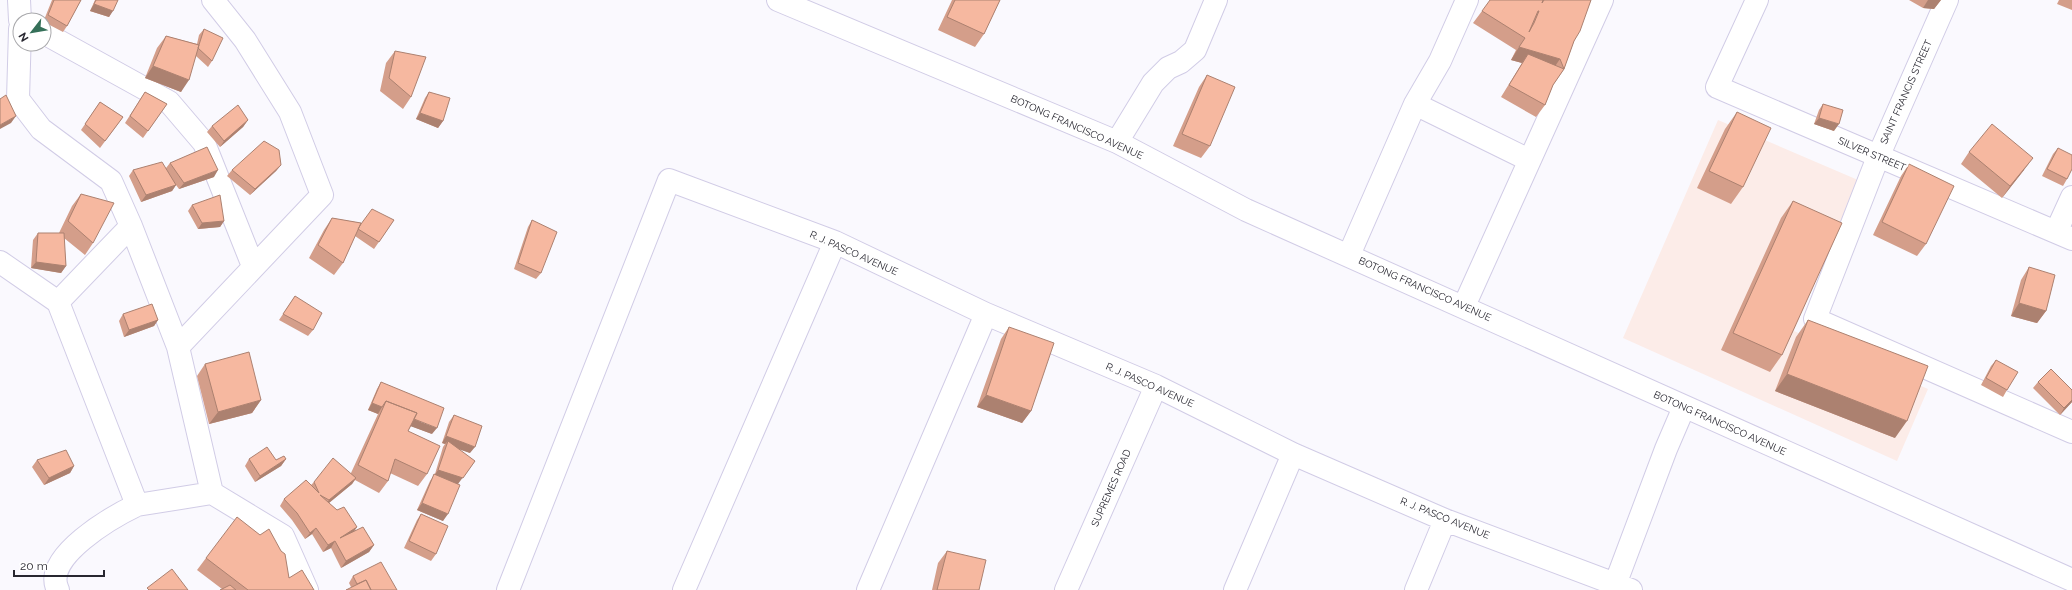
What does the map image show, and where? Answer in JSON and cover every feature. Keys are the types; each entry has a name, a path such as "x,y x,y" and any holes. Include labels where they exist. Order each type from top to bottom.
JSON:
{"street":[{"path":"20,0 20,12"},
{"name":"BOTONG FRANCISCO AVENUE","path":"778,0 1117,142 1246,210 1464,306 1684,407 2072,580"},
{"path":"1117,142 1153,83 1168,68 1181,62 1195,50 1216,0"},
{"path":"1349,255 1415,104 1440,61 1467,0"},
{"path":"1464,306 1602,0"},
{"name":"SILVER STREET","path":"1757,0 1717,87 2064,236"},
{"name":"SAINT FRANCIS STREET","path":"1947,0 1878,157 1815,319 2072,432"},
{"path":"178,347 253,266 322,195 290,112 245,40 208,1"},
{"path":"52,37 169,102 204,143 253,266"},
{"path":"19,52 18,99 41,129 111,181 131,226 178,347 212,493"},
{"path":"1415,104 1529,160"},
{"name":"R. J. PASCO AVENUE","path":"508,590 669,180 835,242 986,314 1156,386 1293,454 1445,520 1620,588"},
{"path":"2064,236 2072,197"},
{"path":"58,302 131,226"},
{"path":"684,590 835,242"},
{"path":"0,262 58,302 137,505"},
{"path":"868,590 986,314"},
{"name":"SUPREMES ROAD","path":"1066,590 1156,386"},
{"path":"1620,588 1666,449 1684,407"},
{"path":"1235,590 1293,454"},
{"path":"58,590 54,583 57,571 68,554 111,518 137,505 212,493 283,536 307,590"},
{"path":"1416,590 1445,520"}],"shaded area":[{"path":"1718,120 1858,180 1794,331 1928,389 1897,461 1623,338"}],"building":[{"path":"54,0 81,0 67,26 52,17 52,12 49,12"},
{"path":"96,0 118,0 113,11 94,4"},
{"path":"955,0 1000,0 984,34 947,17"},
{"path":"1490,0 1543,0 1542,3 1544,0 1591,0 1564,69 1560,59 1519,47 1525,38 1482,11","holes":["1538,11 1534,23 1529,32"]},
{"path":"204,29 223,38 212,61 198,48"},
{"path":"166,36 199,45 189,80 153,66"},
{"path":"395,51 426,57 411,97 389,78"},
{"path":"1528,54 1564,69 1553,85 1545,105 1509,85"},
{"path":"1207,75 1235,87 1210,146 1182,134"},
{"path":"145,92 167,104 148,131 130,116"},
{"path":"429,92 450,98 443,121 420,113"},
{"path":"6,95 16,116 0,125 0,99"},
{"path":"100,102 123,117 105,141 85,124"},
{"path":"1823,104 1843,110 1839,124 1819,118"},
{"path":"238,105 248,120 224,141 212,126"},
{"path":"1737,112 1771,128 1743,187 1709,171"},
{"path":"1992,124 2033,158 2010,186 1969,152"},
{"path":"264,141 279,150 281,165 255,189 232,170"},
{"path":"207,147 218,170 184,183 170,163"},
{"path":"2058,148 2072,155 2072,169 2067,179 2047,169"},
{"path":"162,162 176,185 146,195 133,170"},
{"path":"1909,164 1954,186 1926,244 1882,222"},
{"path":"81,194 114,203 93,243 68,221"},
{"path":"220,195 224,221 202,223 192,205"},
{"path":"1793,201 1842,223 1782,355 1733,333"},
{"path":"372,209 394,220 379,242 358,229"},
{"path":"332,218 361,223 343,263 318,245"},
{"path":"532,220 557,232 541,273 518,263"},
{"path":"38,233 64,233 66,266 36,262"},
{"path":"2029,267 2055,275 2046,311 2019,303"},
{"path":"295,296 322,313 313,330 283,314"},
{"path":"152,304 158,320 129,330 123,314"},
{"path":"1808,320 1928,366 1907,421 1787,374"},
{"path":"1009,327 1054,343 1031,411 986,395"},
{"path":"249,352 261,400 218,412 205,364"},
{"path":"1996,360 2018,372 2007,390 1986,378"},
{"path":"2051,369 2072,390 2072,400 2064,408 2038,382"},
{"path":"381,382 444,408 437,428 414,419 417,413 386,401 382,407 372,403"},
{"path":"386,401 417,413 408,431 440,446 427,474 395,459 388,481 358,465"},
{"path":"454,415 482,426 475,447 446,436"},
{"path":"448,441 475,461 463,478 438,470"},
{"path":"267,447 276,460 284,456 286,459 260,476 249,459"},
{"path":"66,450 74,466 49,478 37,460"},
{"path":"333,458 356,478 329,500 320,495 337,510 344,507 357,527 340,538 363,527 374,545 346,561 335,541 328,545 316,528 310,533 297,513 284,499 306,480 319,493 314,482"},
{"path":"434,474 460,485 448,514 422,503"},
{"path":"421,514 448,526 436,554 409,541"},
{"path":"237,517 260,535 269,529 281,551 285,554 289,578 302,570 314,590 248,590 206,558"},
{"path":"947,551 986,560 979,590 937,590"},
{"path":"381,562 397,590 371,590 366,580 357,584 353,576"},
{"path":"172,569 188,590 149,590 147,588"},
{"path":"366,580 371,590 346,590"},
{"path":"230,585 236,590 220,590"}]}
